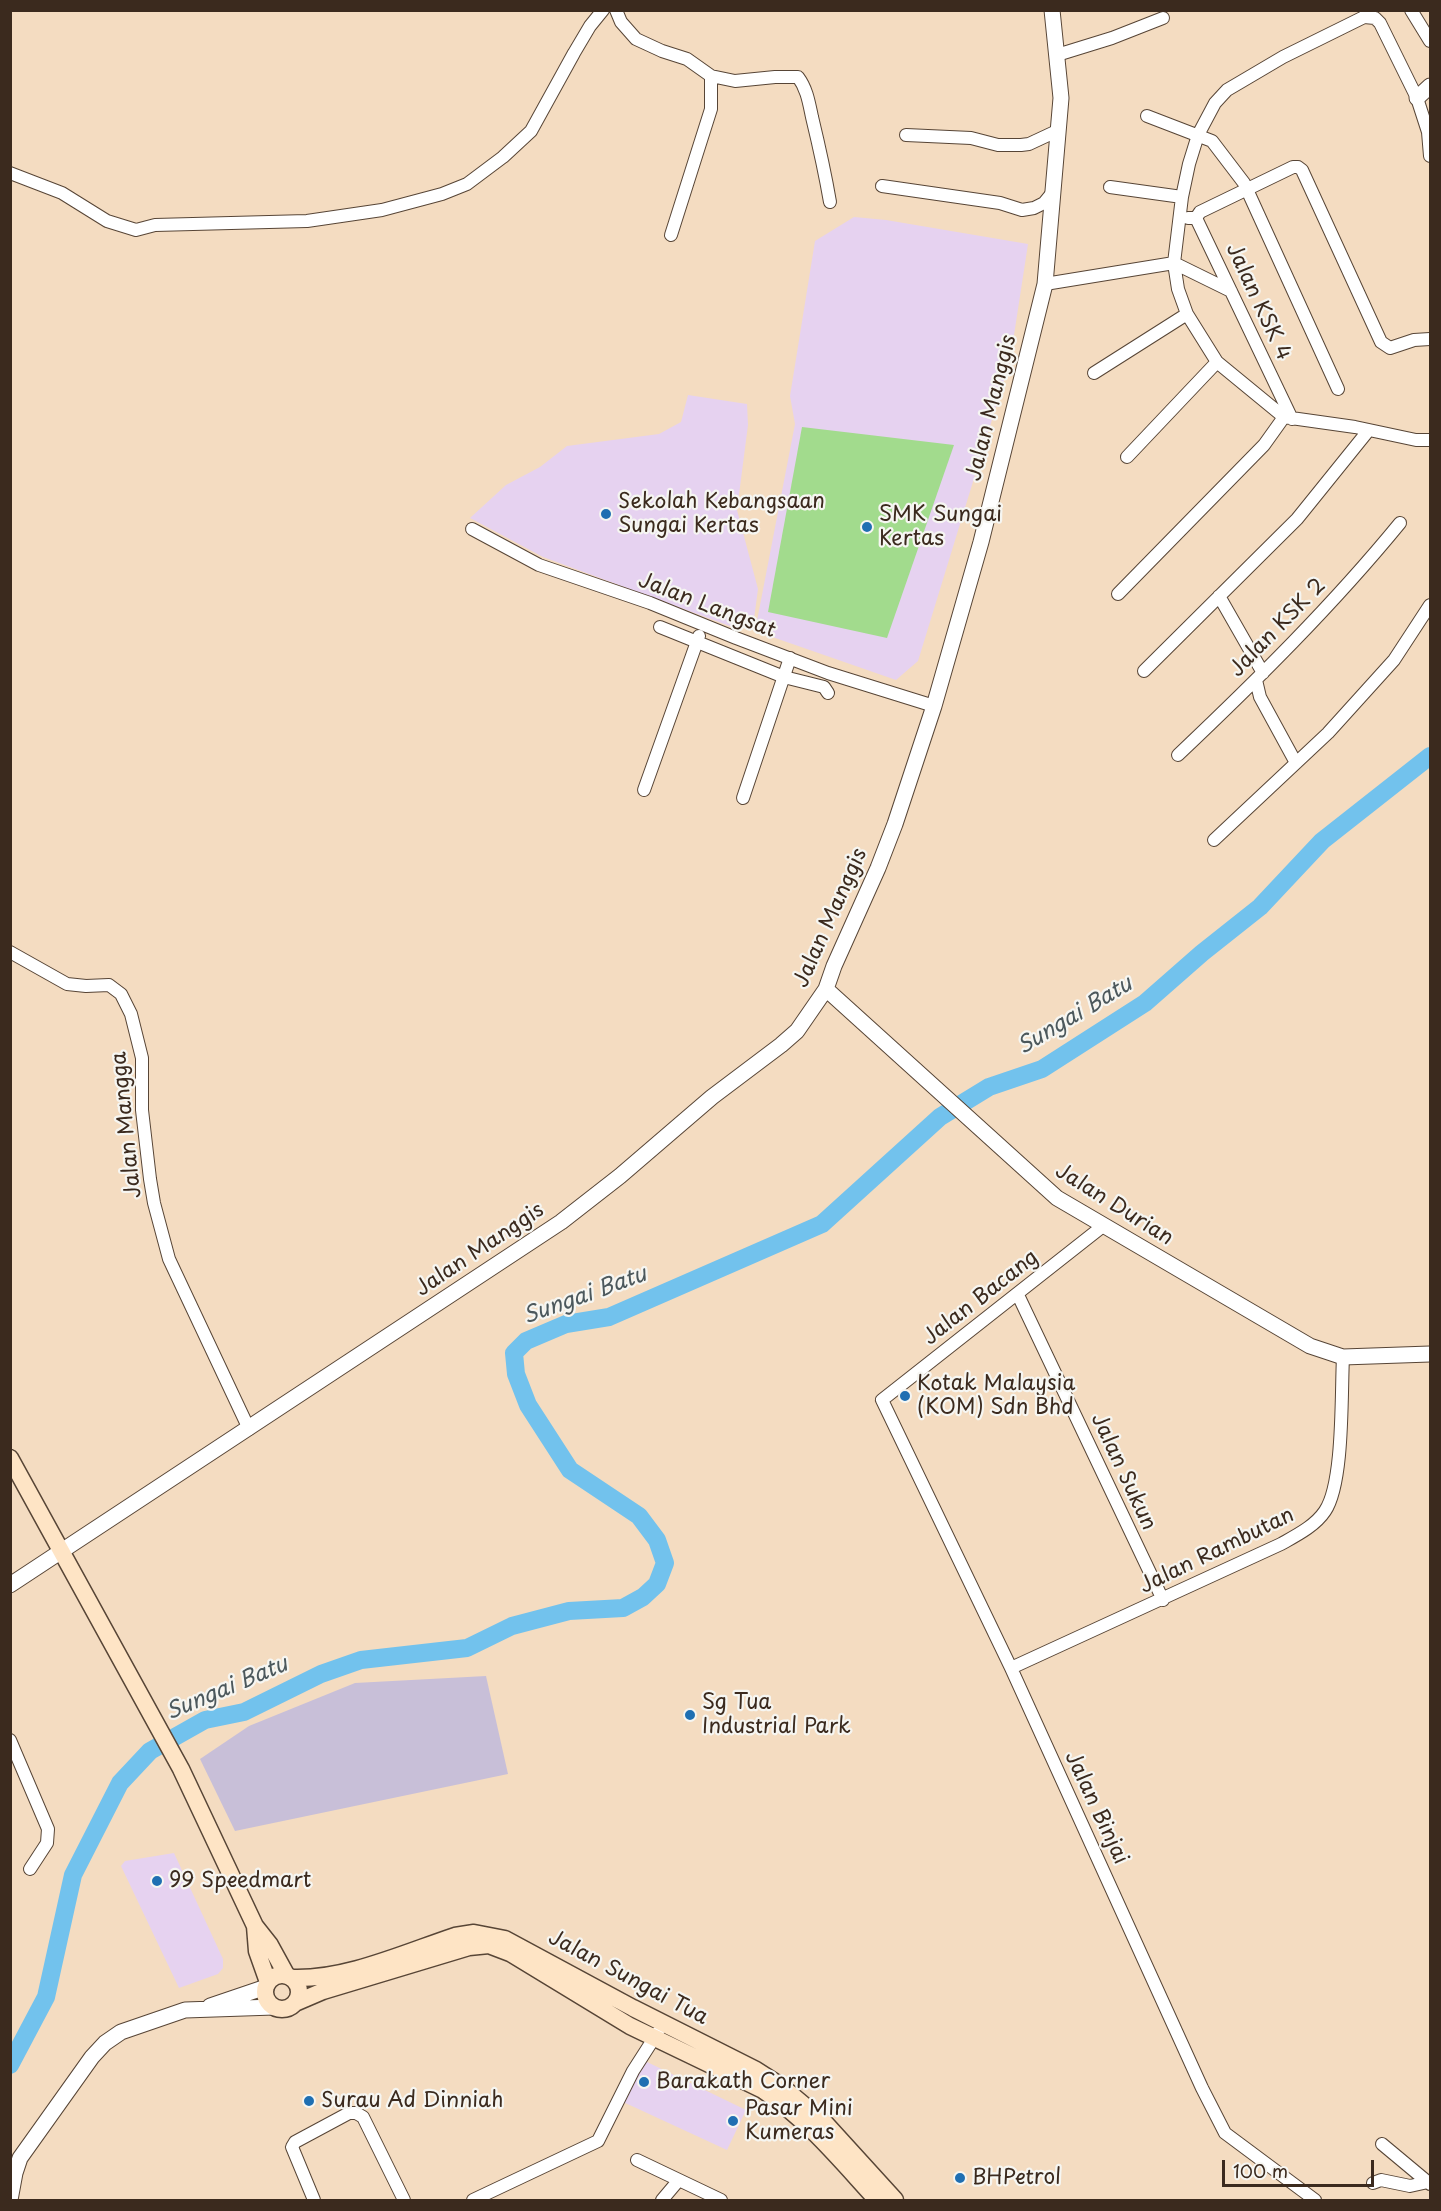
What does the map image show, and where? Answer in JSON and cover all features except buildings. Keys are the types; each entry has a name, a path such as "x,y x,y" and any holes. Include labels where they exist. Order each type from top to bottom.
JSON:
{"main road":[{"path":"10,1458 181,1769 255,1926 298,1987 295,2003 285,2008 274,2007 266,1996 267,1984 257,1951 255,1926"},
{"name":"Jalan Sungai Tua","path":"289,1977 318,1979 339,1974 455,1936 474,1933 505,1939 763,2090 783,2104 803,2120 877,2200"},
{"name":"Jalan Sungai Tua","path":"295,2003 323,1991 469,1947 489,1945 652,2027 756,2070 781,2086 824,2122 895,2200"},
{"path":"267,1984 277,1976 289,1977"}],"street":[{"path":"10,173 62,193 107,221 136,230 155,225 307,221 382,210 442,194 467,184 503,157 531,131 590,26 603,10"},
{"path":"616,10 621,22 636,39 687,59 711,76 735,81 798,77 808,98 830,202"},
{"name":"Jalan Manggis","path":"10,1585 62,1553 561,1222 620,1176 712,1097 782,1045 797,1030 826,989 890,835 934,706 981,542 1045,284 1062,98 1052,10"},
{"path":"1411,10 1431,41"},
{"path":"1431,156 1428,132 1417,98 1380,23 1370,14 1283,57 1227,90 1215,103 1198,135 1189,164 1182,197 1174,263 1178,289 1187,314 1217,362 1288,418 1431,440"},
{"path":"1057,55 1112,38 1163,18"},
{"path":"671,235 711,109 711,76"},
{"path":"1417,98 1431,86"},
{"path":"1148,116 1212,141 1247,190 1338,389"},
{"path":"906,135 971,138 998,145 1021,145 1059,130"},
{"path":"1179,219 1196,218 1200,212 1293,167 1298,167 1302,170 1381,342 1390,348 1414,340 1431,339"},
{"path":"882,186 1000,203 1022,210 1034,208 1044,202 1053,192"},
{"path":"1110,187 1182,197"},
{"name":"Jalan KSK 4","path":"1196,218 1288,418"},
{"path":"1045,284 1174,263 1231,291"},
{"path":"1094,373 1187,314"},
{"path":"1127,457 1217,362"},
{"path":"1118,594 1288,418"},
{"path":"1144,671 1297,519 1368,431"},
{"name":"Jalan KSK 2","path":"1178,754 1260,676 1357,575 1400,523"},
{"name":"Jalan Langsat","path":"472,529 539,565 650,603 790,658 934,706"},
{"path":"1219,596 1260,676 1260,697 1296,763"},
{"path":"1214,840 1328,733 1394,660 1431,604"},
{"path":"644,790 703,625"},
{"path":"660,627 784,676 824,687 828,693"},
{"path":"743,798 790,658"},
{"name":"Jalan Mangga","path":"10,952 68,984 109,985 121,994 131,1014 142,1058 144,1121 154,1203 162,1232 170,1259 249,1429"},
{"name":"Jalan Durian","path":"826,989 948,1102 1057,1198 1103,1226 1310,1346 1343,1357 1431,1354"},
{"name":"Jalan Bacang","path":"882,1400 1103,1226"},
{"name":"Jalan Sukun","path":"1018,1295 1163,1600"},
{"name":"Jalan Rambutan","path":"1011,1668 1281,1544 1306,1529 1325,1512 1333,1495 1338,1472 1343,1357"},
{"name":"Jalan Binjai","path":"882,1400 1011,1668 1202,2088 1225,2133 1315,2200"},
{"path":"10,1740 48,1829 47,1843 30,1869"},
{"path":"201,2009 267,1984"},
{"path":"10,2200 20,2158 80,2072 105,2043 121,2032 185,2010 274,2007"},
{"path":"473,2200 598,2141 641,2056 652,2027"},
{"path":"314,2200 292,2147 295,2142 349,2113 356,2113 363,2118 404,2200"},
{"path":"1382,2144 1429,2183"},
{"path":"637,2160 721,2200"},
{"path":"1373,2183 1381,2180 1410,2186 1429,2183"},
{"path":"662,2200 678,2181"}],"shaded area":[{"name":"SMK Sungai Kertas","path":"854,217 886,220 1028,244 1010,361 918,661 896,680 755,631 795,424 790,396 815,241"},
{"name":"Sekolah Kebangsaan Sungai Kertas","path":"688,395 747,404 748,425 737,510 758,589 754,619 735,628 543,557 470,518 506,485 540,467 567,446 659,434 681,422"},
{"path":"486,1676 508,1774 235,1831 200,1759 249,1726 355,1683"},
{"path":"174,1853 223,1959 223,1968 218,1974 179,1988 121,1866 125,1861"},
{"path":"643,2060 746,2110 727,2150 621,2101"}],"green space":[{"path":"802,427 954,445 887,638 768,612"}],"waterway":[{"name":"Sungai Batu","path":"10,2065 46,1997 73,1875 120,1783 150,1751 205,1720 244,1712 321,1674 361,1660 467,1648 512,1626 569,1611 623,1608 643,1597 657,1584 665,1563 657,1540 639,1516 570,1470 528,1405 516,1374 514,1353 526,1341 566,1324 609,1317 822,1224 940,1117 989,1087 1042,1069 1145,1003 1202,953 1260,907 1322,841 1430,756"}],"place":[{"name":"Sekolah Kebangsaan Sungai Kertas","path":"606,514"},
{"name":"SMK Sungai Kertas","path":"867,527"},
{"name":"Kotak Malaysia (KOM) Sdn Bhd","path":"905,1396"},
{"name":"Sg Tua Industrial Park","path":"690,1715"},
{"name":"99 Speedmart","path":"157,1881"},
{"name":"Barakath Corner","path":"644,2082"},
{"name":"Surau Ad Dinniah","path":"309,2101"},
{"name":"Pasar Mini Kumeras","path":"733,2121"},
{"name":"BHPetrol","path":"960,2178"}]}
